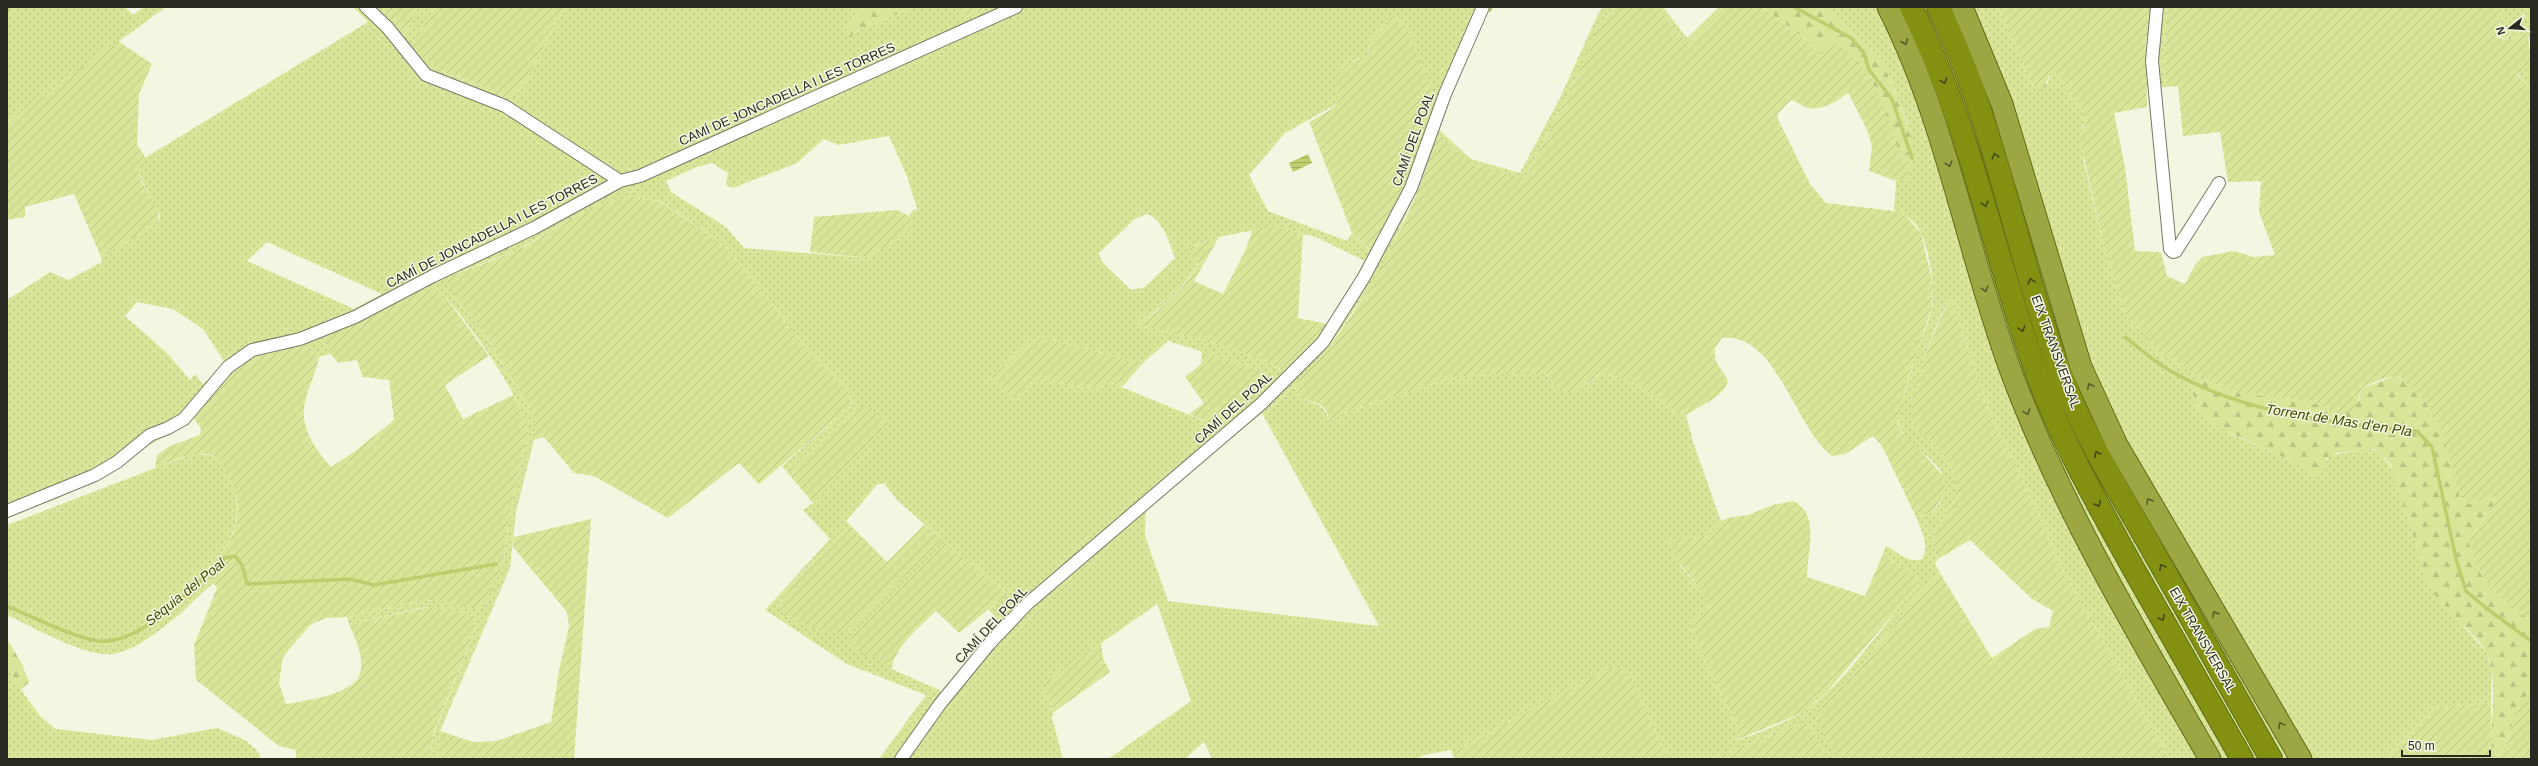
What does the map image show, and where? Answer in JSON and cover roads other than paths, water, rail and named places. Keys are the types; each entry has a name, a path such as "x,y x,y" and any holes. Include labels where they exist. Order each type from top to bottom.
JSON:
{"highway":[{"path":"1888,7 1905,41 1924,87 2008,363 2032,427 2060,490 2112,590 2210,759"},
{"name":"EIX TRANSVERSAL","path":"1912,7 1930,44 1969,149 2011,294 2042,386 2072,458 2238,754"},
{"name":"EIX TRANSVERSAL","path":"1938,7 1951,34 1991,141 2033,290 2062,378 2093,447 2271,759"},
{"path":"1962,7 2002,104 2055,286 2084,374 2117,445 2301,759"}],"street":[{"path":"366,7 387,27 426,75 505,106 620,181"},
{"name":"CAMÍ DE JONCADELLA I LES TORRES","path":"7,511 95,475 117,462 150,435 168,428 184,419 228,368 252,350 300,339 355,317 433,276 534,228 620,181 640,176 1016,7"},
{"name":"CAMÍ DEL POAL","path":"901,759 940,704 990,643 1027,604 1256,409 1323,342 1364,277 1411,188 1445,94 1483,7"},
{"path":"2157,7 2152,61 2170,249 2173,252 2176,251 2219,183"}],"waterway":[{"path":"7,11 8,7"},
{"path":"1794,7 1851,38 1864,53 1869,70 1892,99 1912,158"},
{"name":"Torrent de Mas d'en Pla","path":"2125,337 2152,359 2197,385 2258,407 2321,420 2417,431 2432,447 2456,559 2466,591 2486,608 2531,641"},
{"name":"Sèquia del Poal","path":"7,606 78,636 98,641 115,640 133,634 150,624 183,597 225,558 235,556 242,565 247,584 350,579 374,585 496,564"}]}
